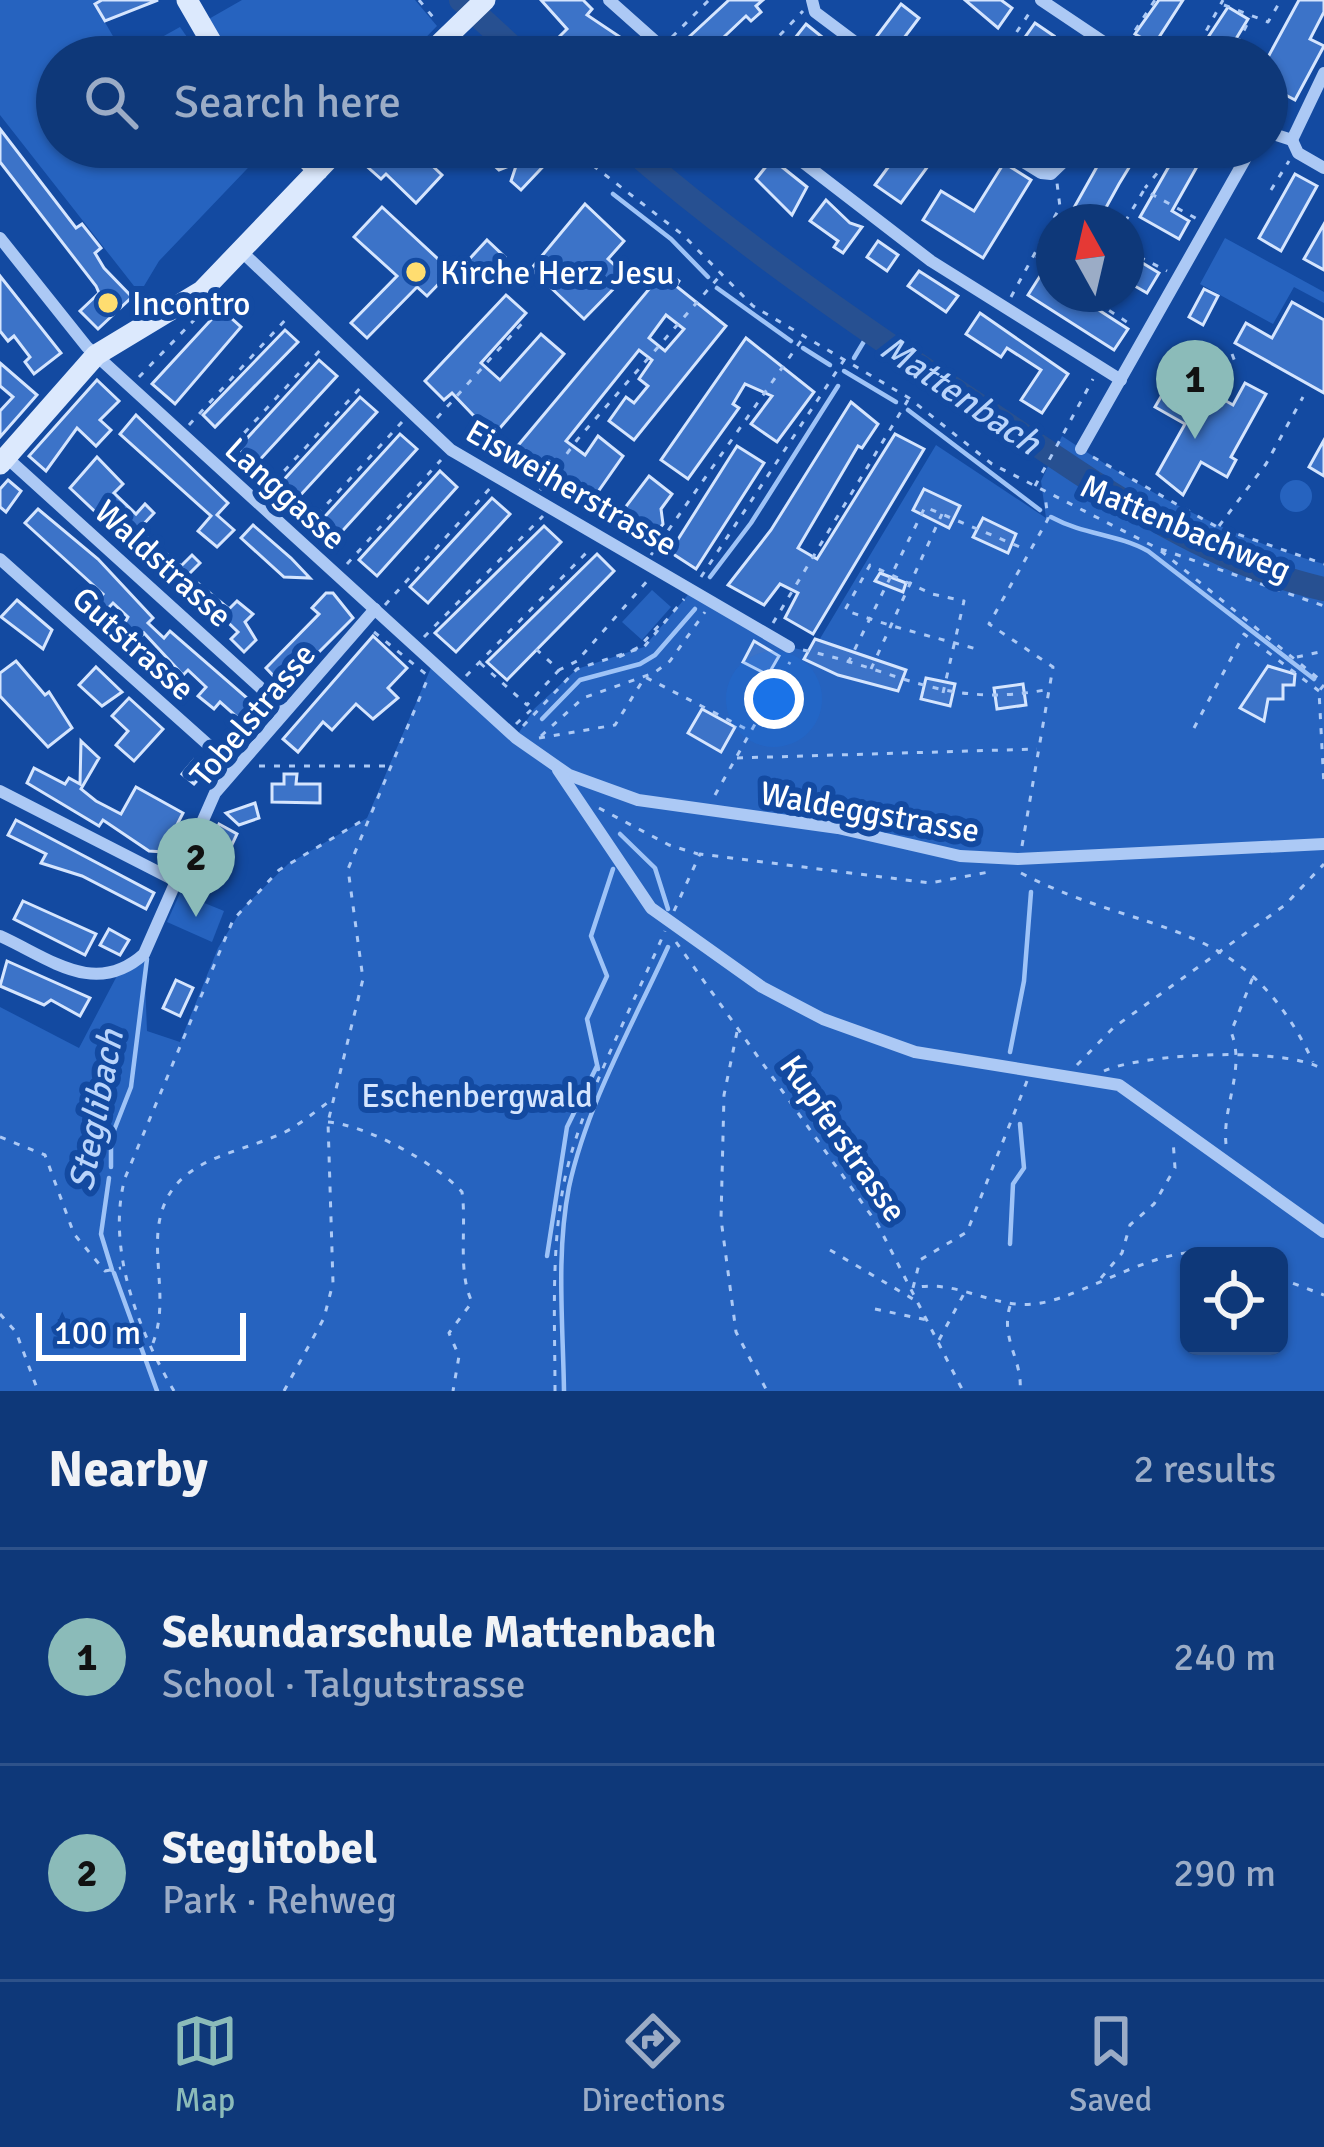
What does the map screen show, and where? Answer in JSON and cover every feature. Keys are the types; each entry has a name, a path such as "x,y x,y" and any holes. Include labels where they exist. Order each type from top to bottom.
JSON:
{"main road":[{"path":"187,0 208,36"},
{"path":"441,36 483,2"},
{"path":"3,460 96,355 188,302 318,170"}],"street":[{"path":"609,0 649,36"},
{"path":"812,2 851,36"},
{"path":"1037,3 1099,36"},
{"path":"1292,140 1324,74"},
{"path":"1288,139 1298,153 1324,168"},
{"path":"810,168 931,261 1121,380"},
{"path":"1033,168 1051,174 1057,168"},
{"path":"1082,449 1240,168"},
{"name":"Langgasse","path":"0,238 96,355 381,606 430,669 516,731 558,769"},
{"name":"Eisweiherstrasse","path":"241,251 451,450 789,647"},
{"name":"Waldstrasse","path":"3,460 285,710"},
{"name":"Gutstrasse","path":"0,559 233,767"},
{"name":"Tobelstrasse","path":"0,936 89,976 118,972 144,954 174,880 233,767 381,606"},
{"path":"558,769 644,899 668,924 774,994 852,1031 915,1052 1093,1078 1139,1096 1324,1232"},
{"name":"Waldeggstrasse","path":"558,769 638,800 838,828 960,856 1018,860 1324,844"},
{"path":"0,790 174,880"}],"path":[{"path":"419,0 449,25"},
{"path":"1134,36 1155,0"},
{"path":"1204,36 1223,3 1268,22 1280,0"},
{"path":"673,36 706,1"},
{"path":"779,36 812,2"},
{"path":"1014,36 1037,3"},
{"path":"1241,36 1252,16"},
{"path":"1288,164 1291,160"},
{"name":"Mattenbachweg","path":"596,168 683,235 753,306 909,398 992,464 1155,547 1324,606"},
{"path":"1136,204 1161,168"},
{"path":"1271,190 1286,168"},
{"path":"1004,309 1060,207 1061,190 1051,174"},
{"path":"1144,190 1202,221"},
{"path":"1144,259 1171,273"},
{"path":"531,500 720,274"},
{"path":"189,424 298,305"},
{"path":"132,386 205,309"},
{"path":"1111,312 1139,331"},
{"path":"428,428 527,318"},
{"path":"224,456 332,337"},
{"path":"478,662 527,704 560,670 577,661 652,565 803,338"},
{"path":"1232,354 1237,368"},
{"path":"516,731 577,669 644,647 692,590 844,360"},
{"path":"1034,488 1099,368"},
{"path":"264,493 372,374"},
{"path":"766,635 909,398"},
{"path":"1217,527 1266,464 1303,398"},
{"path":"304,529 411,412"},
{"name":"Mattenbachweg","path":"1082,449 1217,527 1324,564"},
{"path":"345,566 451,450"},
{"path":"381,606 500,476"},
{"path":"1045,493 1048,519 989,624 1053,667 1018,860 1021,874 1220,950 1254,976 1290,1014 1313,1062 1324,1070"},
{"path":"848,664 925,507 1029,551"},
{"path":"424,637 549,510"},
{"path":"870,671 942,514"},
{"path":"466,676 603,535"},
{"path":"1155,547 1295,657 1322,686 1324,786"},
{"path":"943,693 955,643 964,601 870,565 845,610 890,626 955,643 980,650"},
{"path":"516,731 576,668 639,647 692,590"},
{"path":"645,676 615,725 537,740 583,698 645,676 670,661 712,602"},
{"path":"284,1391 332,1294 335,1234 330,1101 362,991 362,960 347,883 367,818 430,669 364,622"},
{"path":"1194,728 1244,634 1322,686"},
{"path":"536,649 560,670"},
{"path":"704,811 798,649 943,693 1001,698 1052,688"},
{"path":"1295,657 1324,651"},
{"path":"645,676 752,732"},
{"path":"737,758 1039,749"},
{"path":"233,767 392,766"},
{"path":"594,805 669,845 700,854 945,884 1018,860"},
{"path":"174,1391 123,1267 117,1223 125,1178 225,933 279,870 367,818"},
{"path":"555,1391 555,1268 564,1183 580,1132 700,854"},
{"path":"1067,1075 1113,1028 1285,905 1324,864"},
{"name":"Kupferstrasse","path":"668,924 878,1225 962,1391"},
{"path":"1225,1158 1222,1125 1236,1056 1231,1032 1254,976"},
{"path":"738,1030 724,1095 721,1219 736,1332 767,1391"},
{"path":"1093,1078 1134,1061 1236,1056 1313,1062"},
{"path":"1031,1072 980,1209 967,1232 920,1260 913,1288 936,1283 1011,1305 1043,1303 1180,1255"},
{"path":"153,1344 161,1307 158,1230 177,1181 211,1157 287,1130 330,1101"},
{"path":"328,1122 355,1127 392,1149 411,1150 462,1192 460,1231 468,1256 463,1283 472,1302 449,1333 459,1356 453,1391"},
{"path":"1100,1280 1122,1253 1130,1225 1154,1204 1175,1168 1174,1136 1190,1132"},
{"path":"0,1137 45,1155 87,1255 105,1271 123,1267"},
{"path":"830,1250 920,1303"},
{"path":"1288,1281 1324,1295"},
{"path":"938,1341 967,1289"},
{"path":"1011,1305 1005,1322 1020,1391"},
{"path":"874,1309 928,1320"},
{"path":"0,1314 16,1332 38,1391"}],"green space":[{"path":"0,0 101,0 95,5 113,36 36,36 36,161 0,115"},
{"path":"242,0 415,0 437,26 427,36 217,36 207,20"},
{"path":"180,27 186,36 164,36"},
{"path":"42,168 248,168 159,261 144,286 134,286"},
{"path":"1225,238 1324,292 1324,303 1294,287 1273,324 1200,284"},
{"name":"Eschenbergwald","path":"1062,436 1188,511 1324,564 1324,1391 0,1391 0,1007 79,1048 119,972 144,954 147,1031 180,1042 218,948 242,909 288,864 367,818 433,663 516,737 534,709 577,669 644,647 692,590 789,647 812,652 936,445 1046,518 1041,481"},
{"path":"1296,480 1307,485 1312,496 1307,507 1296,512 1285,507 1280,496 1285,485"},
{"path":"652,590 671,607 642,640 622,622"},
{"path":"180,893 224,911 212,942 167,922"}],"building":[{"path":"158,0 105,21 95,4"},
{"path":"541,0 583,0 592,9 587,15 618,36 560,36 567,29"},
{"path":"729,0 763,0 756,6 761,12 751,21 746,16 725,36 690,36"},
{"path":"965,0 1001,0 1012,8 998,28"},
{"path":"1159,0 1183,0 1160,36 1135,34"},
{"path":"1299,0 1324,0 1324,12 1310,39 1324,46 1295,100 1288,96 1288,36 1279,36"},
{"path":"901,4 919,18 906,36 877,36"},
{"path":"1228,7 1248,19 1238,36 1209,36"},
{"path":"1035,23 1054,36 1026,36"},
{"path":"806,24 821,36 797,36"},
{"path":"0,129 76,228 82,224 101,248 95,253 104,268 132,297 98,329 80,311 99,293 96,286 0,162"},
{"path":"369,168 435,168 442,175 416,203 386,174 381,179"},
{"path":"515,168 542,168 521,190 511,181"},
{"path":"765,168 783,168 807,187 792,215 756,179"},
{"path":"888,168 927,168 901,203 875,185"},
{"path":"1001,168 1012,168 1031,180 983,258 923,220 941,191 974,211"},
{"path":"1096,168 1129,168 1108,204 1076,204"},
{"path":"1168,168 1196,168 1172,211 1189,221 1179,239 1144,219 1144,210"},
{"path":"1295,174 1317,186 1281,251 1259,238"},
{"path":"826,200 850,223 862,227 843,253 834,247 838,241 810,221"},
{"path":"585,204 624,241 608,259 626,276 584,319 531,269"},
{"name":"Kirche Herz Jesu","path":"382,207 451,271 427,296 417,287 367,338 351,323 397,276 354,237"},
{"path":"1324,224 1324,270 1304,259"},
{"path":"487,240 505,257 480,284 462,267"},
{"path":"878,241 898,255 887,271 867,257"},
{"path":"1144,264 1159,273 1144,291"},
{"path":"665,270 679,281 676,286 726,326 634,440 609,421 626,397 634,403 648,386 639,379 652,360 639,350 566,441 585,455 598,436 623,456 588,506 510,455","holes":["666,315 684,329 665,351 649,338"]},
{"path":"919,271 958,296 946,312 908,286"},
{"path":"0,276 61,353 34,374 25,362 30,357 14,336 8,341 0,331"},
{"path":"1204,289 1218,296 1203,325 1189,317"},
{"path":"506,295 526,313 481,363 500,380 541,334 564,354 493,436 452,393 444,400 425,381"},
{"path":"1292,302 1324,320 1324,393 1235,343 1246,323 1272,338"},
{"path":"221,309 241,327 175,404 152,384"},
{"path":"1055,312 1102,312 1128,329 1114,350"},
{"path":"980,313 1068,374 1042,413 1021,400 1041,370 1007,348 1001,357 966,334"},
{"path":"285,330 298,342 215,427 203,415"},
{"path":"746,338 814,392 777,442 751,424 772,396 745,384 733,404 739,408 688,479 661,460"},
{"path":"319,360 337,376 256,464 238,448"},
{"path":"0,363 37,395 0,437 0,411 13,397 0,386"},
{"path":"97,380 119,401 100,420 111,430 96,446 77,428 46,471 29,456"},
{"path":"1169,383 1213,408 1219,397 1233,405 1245,383 1266,394 1231,457 1236,460 1227,477 1201,462 1183,495 1157,474 1185,424 1155,407"},
{"path":"360,397 377,412 296,500 279,485"},
{"path":"851,402 878,424 862,448 858,446 798,548 817,559 895,434 924,449 813,634 785,618 798,593 780,584 764,605 728,585 771,530"},
{"path":"136,415 228,503 217,515 234,530 217,547 198,531 211,516 120,434"},
{"path":"400,434 417,449 336,538 319,523"},
{"path":"1324,440 1324,476 1309,467"},
{"path":"737,446 764,463 696,569 670,552"},
{"path":"97,457 123,484 114,493 136,514 145,504 154,513 138,530 181,566 192,555 200,563 188,575 229,609 237,601 253,614 245,622 256,640 244,652 231,639 238,632 219,614 212,622 70,488"},
{"path":"440,471 457,487 377,576 359,560"},
{"path":"649,476 672,494 661,509 663,524 653,537 618,517"},
{"path":"8,480 21,491 6,512 0,507 0,489"},
{"path":"924,489 960,506 949,528 913,510"},
{"path":"492,498 510,514 428,603 410,587"},
{"path":"38,509 98,559 153,618 148,623 164,638 170,631 254,704 259,710 246,725 220,702 214,709 198,696 206,687 188,670 183,675 144,633 132,647 118,635 128,617 113,603 94,623 84,614 103,594 25,523"},
{"path":"983,518 1016,534 1008,553 973,537"},
{"path":"253,525 310,578 284,577 241,538"},
{"path":"544,526 561,542 456,652 435,633"},
{"path":"597,554 614,571 507,680 487,662"},
{"path":"880,573 906,583 903,592 875,581"},
{"path":"326,593 333,593 353,618 284,687 266,668 319,614 312,608"},
{"path":"17,600 52,630 43,649 1,617"},
{"path":"373,636 407,668 388,688 398,698 373,719 356,704 332,730 323,722 298,752 283,739"},
{"path":"815,639 906,670 898,691 838,675 804,659"},
{"path":"754,641 779,656 768,675 743,662"},
{"path":"16,661 45,695 49,692 72,728 48,747 0,696 0,673"},
{"path":"1268,666 1295,674 1294,685 1283,685 1283,699 1268,699 1264,721 1240,708"},
{"path":"96,667 122,692 102,706 79,685"},
{"path":"926,678 955,684 950,706 921,699"},
{"path":"1023,684 1026,705 997,709 994,688"},
{"path":"129,698 163,729 134,761 116,745 128,731 112,716"},
{"path":"702,709 735,727 721,752 688,733"},
{"path":"81,741 99,758 81,789 96,801 121,814 136,787 183,813 163,852 149,851 103,820 99,826 27,783 34,768 65,784 69,778 80,784"},
{"path":"194,760 206,771 194,784 182,774"},
{"path":"284,774 297,774 296,784 320,784 320,803 272,802 272,784 284,784"},
{"path":"255,803 259,818 239,825 226,813"},
{"path":"16,820 154,893 146,909 82,876 41,863 46,854 8,835"},
{"path":"219,824 237,834 223,864 205,856"},
{"path":"23,901 96,934 85,955 14,919"},
{"path":"109,929 129,940 120,955 100,945"},
{"path":"7,961 90,998 80,1016 51,1000 44,1005 0,986"},
{"path":"176,980 193,988 180,1016 163,1008"}],"waterway":[{"name":"Mattenbach","path":"461,0 500,36"},
{"name":"Mattenbach","path":"653,168 803,285 1107,491 1234,559 1324,589"},
{"path":"613,194 671,239 708,277"},
{"path":"717,288 791,341"},
{"path":"854,358 869,333"},
{"path":"803,348 830,365"},
{"path":"844,371 896,402"},
{"path":"710,577 751,523 838,386"},
{"path":"908,410 1040,510"},
{"path":"1051,517 1148,551 1314,679"},
{"path":"542,719 580,680 640,664 655,655 695,609"},
{"path":"620,834 655,868 668,909"},
{"path":"598,1069 587,1019 607,976 591,936 613,869"},
{"path":"1010,1052 1024,981 1031,892"},
{"path":"564,1391 561,1263 569,1187 599,1095 668,947"},
{"name":"Steglibach","path":"111,1167 111,1138 131,1087 147,959"},
{"path":"547,1256 567,1127 597,1066"},
{"path":"1010,1244 1013,1184 1024,1168 1020,1124"},
{"name":"Steglibach","path":"109,1178 101,1234 112,1270"},
{"name":"Steglibach","path":"114,1273 157,1391"}],"place":[{"name":"Kirche Herz Jesu","path":"416,272"},
{"name":"Incontro","path":"108,303"},
{"name":"Sekundarschule Mattenbach","path":"1195,439"},
{"name":"Steglitobel","path":"196,917"}]}
